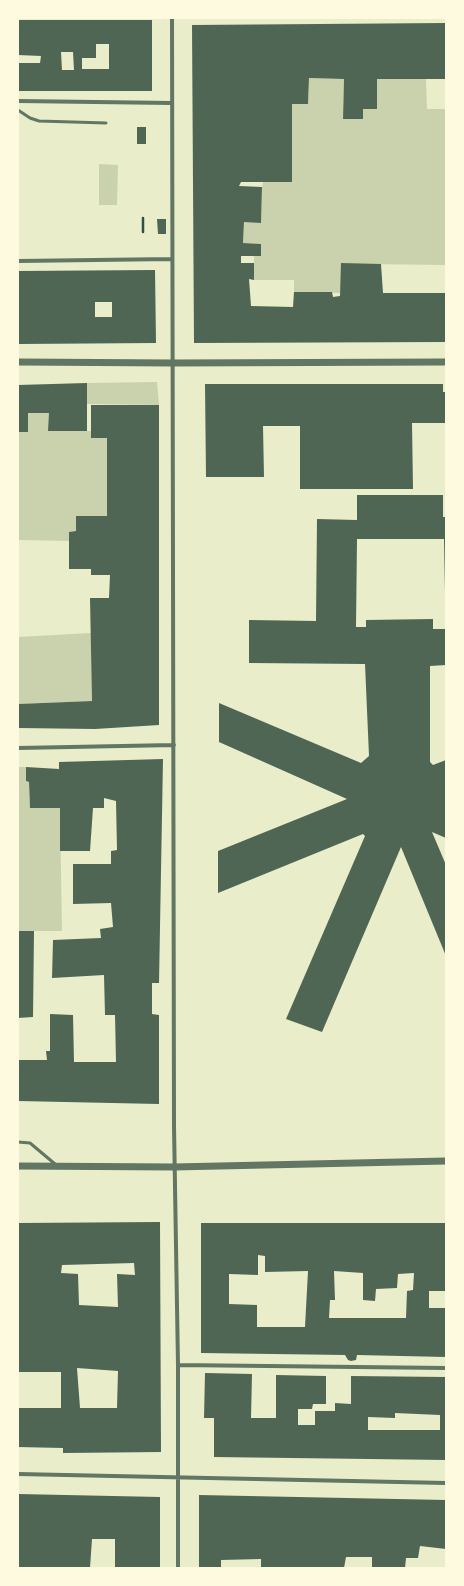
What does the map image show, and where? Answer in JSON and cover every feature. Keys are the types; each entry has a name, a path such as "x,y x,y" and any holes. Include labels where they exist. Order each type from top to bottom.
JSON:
{"street":[{"path":"172,18 174,1167 178,1365 178,1568"},
{"path":"18,101 172,103"},
{"path":"18,261 172,260"},
{"path":"18,362 446,362"},
{"path":"18,748 174,745"},
{"path":"18,1166 174,1167 446,1161"},
{"path":"178,1365 446,1368"},
{"path":"18,1474 446,1483"}],"lane":[{"path":"18,110 30,118 39,120 106,123"},
{"path":"18,1142 30,1143 58,1167"}],"path":[{"path":"143,218 143,232"}],"green space":[{"path":"309,78 344,79 343,119 363,109 377,109 377,79 426,79 427,109 446,109 446,265 362,264 341,293 294,292 294,280 254,280 254,256 261,256 261,244 243,243 244,222 261,222 263,182 292,181 292,104 308,104"},
{"path":"99,164 118,165 117,205 99,205"},
{"path":"157,382 159,405 87,404 87,383"},
{"path":"28,413 49,413 49,431 91,431 91,438 107,438 107,516 76,516 76,531 69,532 69,541 18,540 18,432"},
{"path":"91,633 92,701 18,704 18,637"},
{"path":"18,767 26,767 26,781 29,782 30,808 60,808 62,931 18,931"}],"building":[{"path":"18,20 152,20 152,91 18,91 18,63 40,63 41,56 18,55","holes":["96,44 109,44 109,69 82,69 82,58 96,58","61,52 73,52 74,70 62,70"]},
{"path":"446,23 446,79 377,79 377,109 363,109 363,119 343,119 344,79 309,78 308,104 292,104 292,182 241,182 239,186 262,187 261,223 244,222 243,243 261,244 261,256 241,256 241,263 254,263 254,280 249,279 251,306 293,307 294,292 332,292 333,297 340,296 341,263 381,264 383,293 446,293 446,342 194,343 192,25"},
{"path":"137,127 146,127 146,144 137,144"},
{"path":"157,219 166,219 166,234 158,234"},
{"path":"155,270 156,343 18,344 18,271","holes":["95,302 112,302 112,317 95,317"]},
{"path":"87,383 87,431 48,431 49,413 28,413 28,432 18,432 18,385"},
{"path":"205,384 443,384 443,392 446,392 446,423 412,423 413,489 300,489 300,426 263,426 264,477 206,477"},
{"path":"91,405 159,405 159,725 95,729 18,728 18,704 92,701 90,598 109,598 110,575 91,575 91,569 69,569 69,532 76,531 76,516 107,516 107,438 91,438"},
{"path":"357,495 443,495 443,517 446,517 446,592 444,539 357,539 356,627 366,627 366,620 433,619 433,629 446,629 446,665 430,666 430,762 433,765 446,760 446,838 432,832 446,865 446,956 401,847 322,1032 286,1019 365,836 363,834 218,893 218,851 347,799 219,742 219,703 361,763 369,756 365,664 249,663 249,620 316,621 317,519 357,520"},
{"path":"163,759 159,983 152,983 152,1014 159,1015 159,1104 18,1101 18,1060 47,1060 46,1051 50,1051 50,1014 73,1015 74,1062 116,1062 115,1015 105,1015 104,975 52,978 53,940 101,938 100,929 113,927 111,903 73,904 73,864 111,864 111,851 117,850 116,801 104,798 104,808 93,808 90,851 60,851 60,808 30,808 29,782 26,781 26,767 59,769 59,762"},
{"path":"18,931 34,931 33,1017 18,1018"},
{"path":"160,1222 161,1452 63,1453 63,1448 18,1447 18,1408 61,1408 61,1372 18,1372 18,1223","holes":["134,1263 135,1275 117,1274 118,1307 79,1305 78,1274 61,1273 62,1265","77,1368 118,1371 117,1408 80,1408"]},
{"path":"201,1223 446,1223 446,1291 429,1291 429,1308 446,1308 446,1357 357,1355 356,1360 351,1361 348,1360 345,1355 201,1353","holes":["258,1255 265,1256 265,1272 308,1271 305,1327 257,1327 257,1305 229,1304 229,1274 258,1275","334,1271 363,1273 363,1300 375,1301 376,1289 397,1288 398,1274 414,1273 413,1290 407,1291 406,1318 329,1318 330,1300 335,1300"]},
{"path":"205,1373 252,1374 251,1418 276,1418 276,1375 326,1376 326,1404 313,1404 312,1409 298,1409 298,1425 315,1425 315,1411 335,1411 335,1403 351,1404 351,1376 446,1377 446,1460 214,1457 214,1418 204,1418","holes":["395,1413 440,1415 440,1430 368,1430 368,1417 395,1418"]},
{"path":"18,1494 160,1497 160,1568 115,1568 115,1539 92,1539 90,1568 18,1567"},
{"path":"199,1495 446,1500 446,1549 420,1546 418,1558 406,1558 405,1568 372,1568 372,1557 346,1557 344,1568 261,1568 261,1559 221,1560 221,1568 199,1568"}]}
